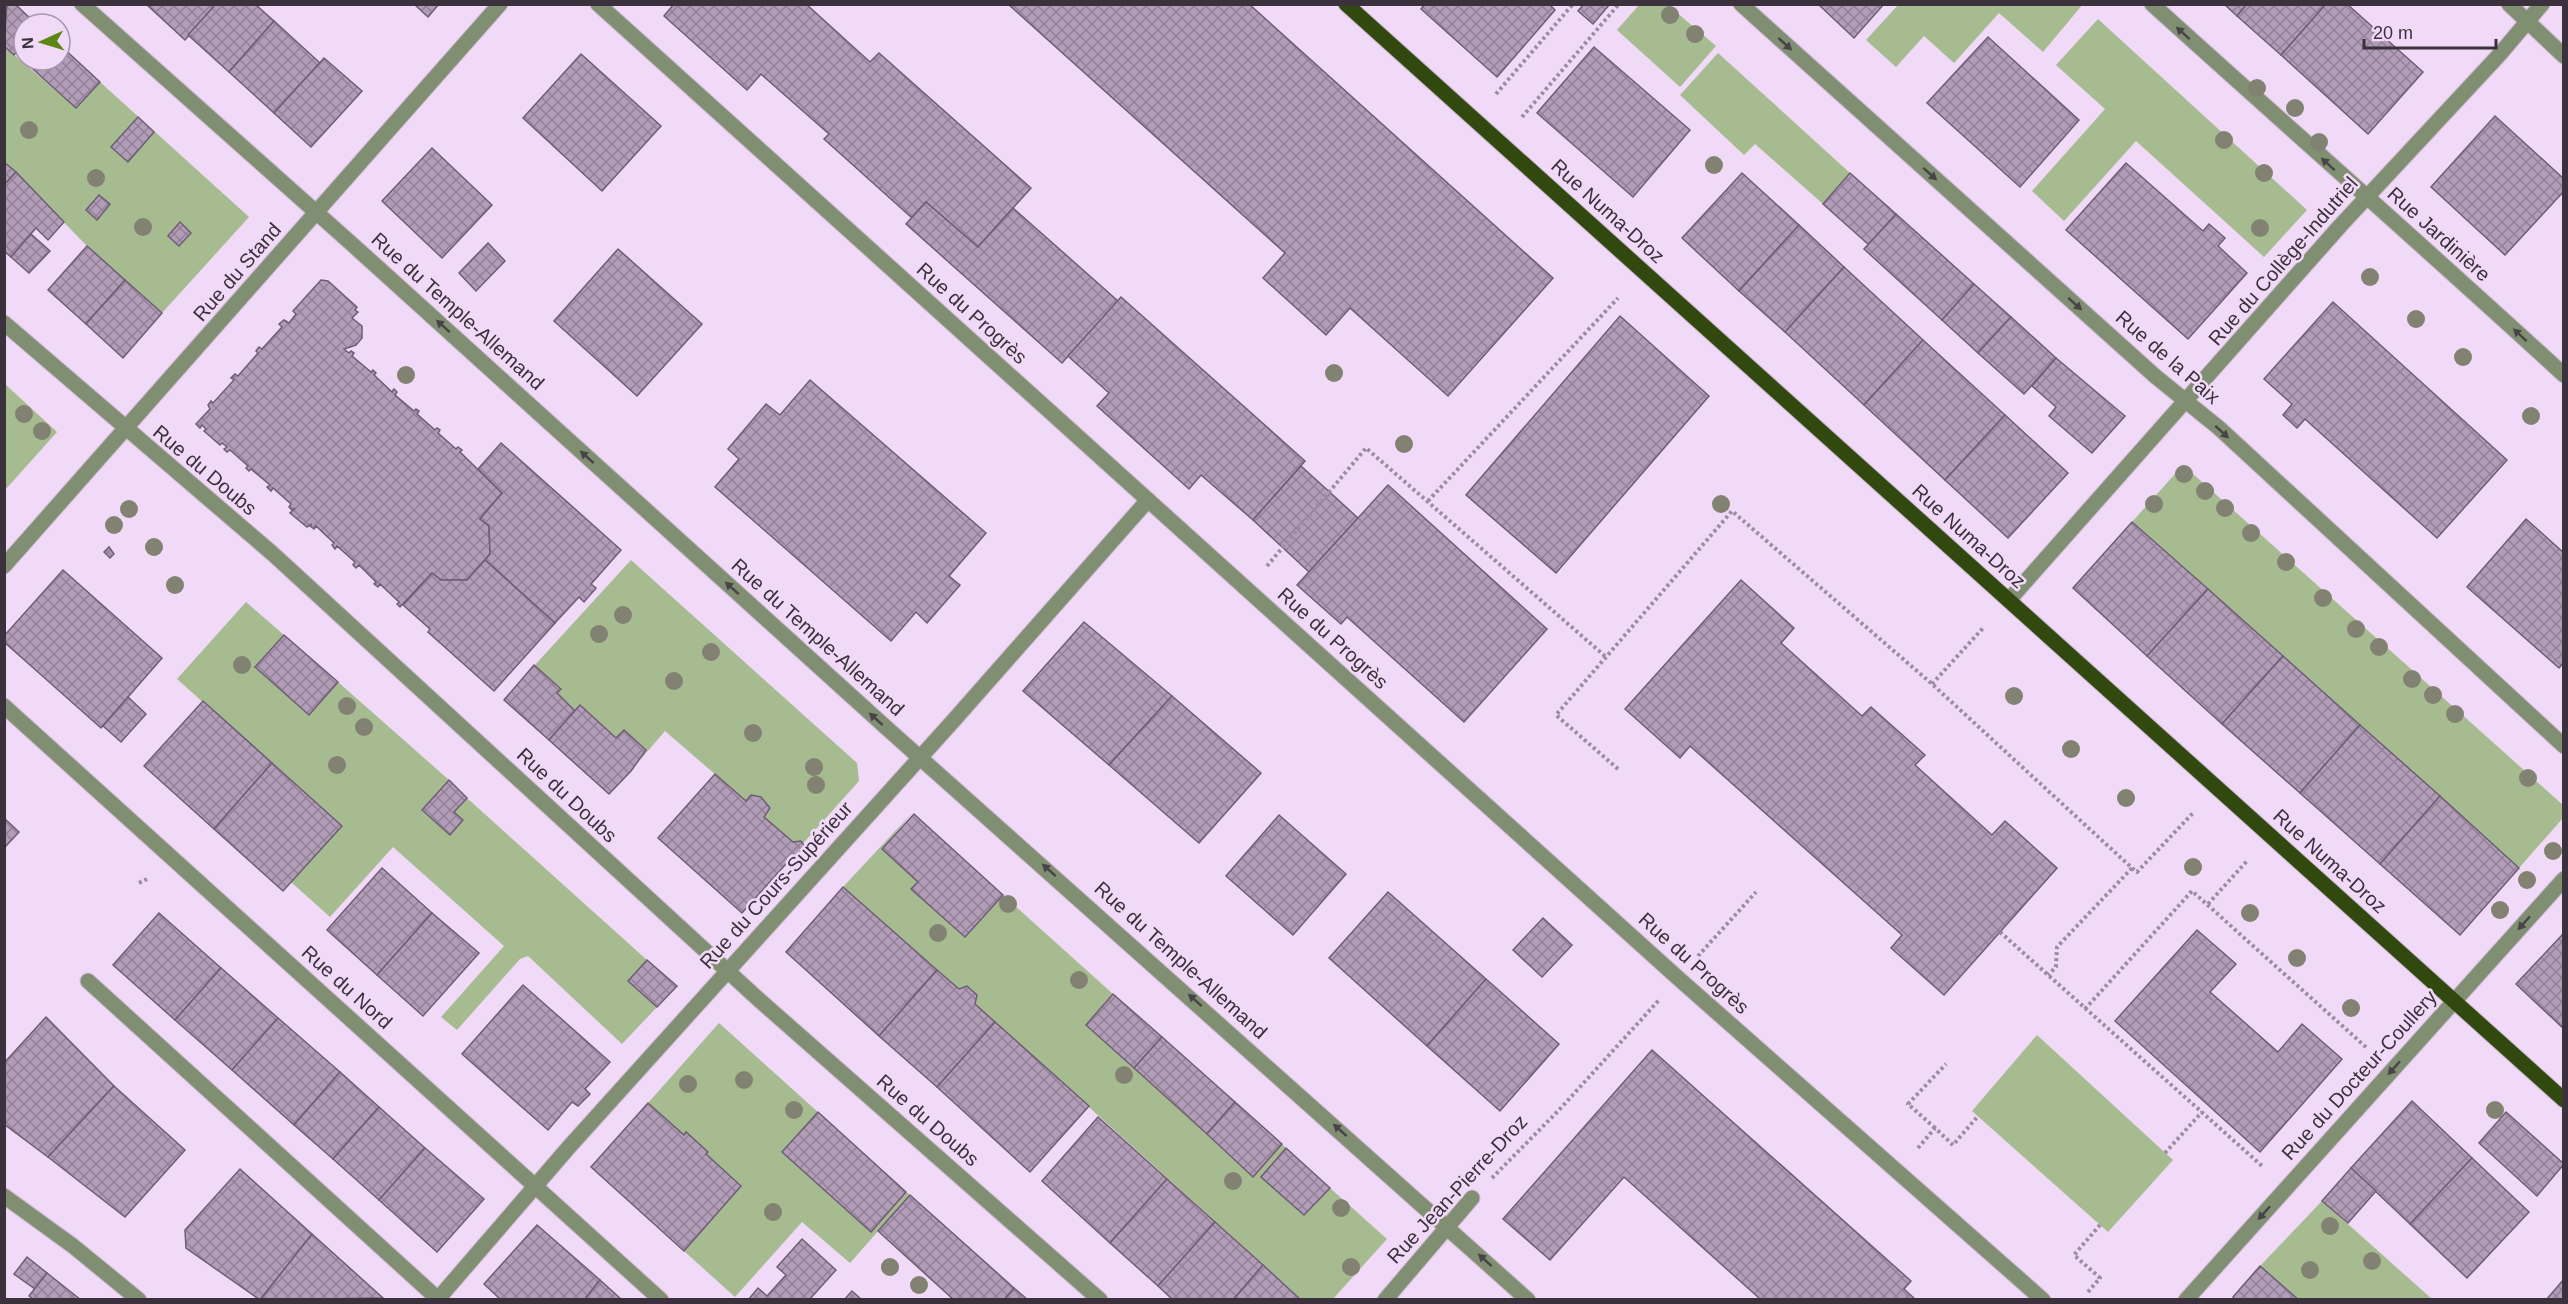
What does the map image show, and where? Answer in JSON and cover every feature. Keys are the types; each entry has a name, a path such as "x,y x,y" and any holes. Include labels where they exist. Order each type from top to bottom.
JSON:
{"main road":[{"name":"Rue Numa-Droz","path":"1346,4 2564,1100"}],"street":[{"name":"Rue du Temple-Allemand","path":"82,4 1528,1299"},
{"name":"Rue du Stand","path":"4,566 500,4"},
{"name":"Rue du Progrès","path":"598,4 1678,978 2043,1299"},
{"name":"Rue de la Paix","path":"1741,4 2186,402 2219,428 2564,746"},
{"name":"Rue Jardinière","path":"2152,4 2564,375"},
{"path":"2509,4 2564,56"},
{"name":"Rue du Collège-Indutriel","path":"2009,600 2366,197 2542,4"},
{"name":"Rue du Doubs","path":"4,323 273,554 727,971 1100,1299"},
{"name":"Rue du Cours-Supérieur","path":"438,1299 535,1186 921,757 1148,500"},
{"name":"Rue du Nord","path":"4,706 661,1299"},
{"name":"Rue du Docteur-Coullery","path":"2186,1299 2564,879"},
{"path":"88,981 438,1299"},
{"path":"4,1196 139,1299"},
{"name":"Rue Jean-Pierre-Droz","path":"1385,1299 1472,1198"}],"path":[{"path":"1496,94 1573,4"},
{"path":"1522,117 1619,4"},
{"path":"1428,501 1618,298"},
{"path":"1247,589 1366,447 1606,657"},
{"path":"1618,769 1556,715 1732,511 1932,684 2137,872 2193,813"},
{"path":"1932,684 1984,627"},
{"path":"2208,904 2247,861"},
{"path":"2048,975 2056,967 2057,947 2132,868"},
{"path":"2085,1009 2192,891 2368,1049"},
{"path":"2000,932 2262,1166"},
{"path":"1946,1064 1908,1104 1953,1145 1978,1116"},
{"name":"Rue Jean-Pierre-Droz","path":"1472,1198 1560,1109"},
{"path":"2165,1153 2202,1112"},
{"path":"1927,1137 1935,1128"},
{"path":"2088,1292 2100,1278 2074,1255 2100,1225"}],"green space":[{"path":"2083,4 2043,52 1999,13 1954,63 1924,36 1896,67 1866,40 1898,5"},
{"path":"1639,5 1668,5 1716,46 1680,87 1617,30"},
{"path":"2098,19 2307,210 2264,257 2136,141 2064,221 2032,191 2105,109 2056,65"},
{"path":"4,46 12,53 12,72 34,72 76,108 100,82 249,217 162,313 87,246 5,162"},
{"path":"1718,53 1850,173 1823,204 1755,144 1744,155 1680,95"},
{"path":"5,384 57,432 5,490"},
{"path":"2183,465 2563,805 2563,818 2519,868 2132,522"},
{"path":"631,560 857,763 859,781 799,848 764,817 770,808 761,797 751,795 746,801 665,731 640,760 645,749 624,730 616,738 580,706 575,711 557,693 561,688 534,666"},
{"path":"246,602 284,635 255,667 309,715 338,682 449,780 422,811 450,835 463,820 454,812 467,798 647,960 628,981 657,1007 622,1044 528,956 520,959 457,1030 441,1017 504,946 393,847 330,917 291,882 341,826 177,679"},
{"path":"912,813 882,849 918,882 912,889 964,937 1003,895 1113,994 1086,1025 1253,1176 1282,1144 1286,1148 1261,1177 1304,1215 1330,1188 1387,1239 1333,1299 1301,1299 975,1004 977,995 967,986 959,989 843,887"},
{"path":"719,1023 910,1195 850,1263 802,1222 735,1297 684,1251 741,1186 686,1132 684,1135 648,1103"},
{"path":"2037,1035 2173,1160 2108,1232 1972,1111"},
{"path":"2322,1201 2432,1299 2299,1299 2260,1266"}],"building":[{"path":"7,4 15,4 23,12 12,12 12,53 4,46"},
{"path":"146,4 216,4 185,40"},
{"path":"216,4 255,4 274,21 229,72 188,35"},
{"path":"414,4 439,4 428,17"},
{"path":"674,4 806,4 870,62 879,53 1031,188 978,247 926,202 912,218 824,139 829,134 761,74 747,90 664,16"},
{"path":"1008,4 1249,4 1553,278 1448,396 1350,308 1326,335 1263,278 1285,253"},
{"path":"1425,4 1549,4 1555,10 1497,77 1421,9"},
{"path":"1584,4 1610,4 1593,24 1578,11"},
{"path":"1818,4 1884,4 1854,38"},
{"path":"2224,4 2247,4 2237,16"},
{"path":"2247,4 2326,4 2281,55 2237,16"},
{"path":"2326,4 2347,4 2423,72 2368,134 2281,55"},
{"path":"274,21 320,63 274,113 229,72"},
{"path":"1988,37 2079,120 2020,187 1927,103"},
{"path":"1594,47 1690,130 1633,197 1537,113"},
{"path":"581,54 661,126 602,191 523,118"},
{"path":"72,56 100,82 76,108 36,72 72,72"},
{"path":"324,58 362,91 311,147 274,113"},
{"path":"2495,116 2564,179 2564,191 2505,255 2431,187"},
{"path":"138,117 154,132 128,162 111,147"},
{"path":"432,148 492,205 442,258 382,201"},
{"path":"4,162 16,172 4,185"},
{"path":"2126,163 2203,231 2209,224 2225,238 2218,246 2247,273 2188,339 2066,230"},
{"path":"16,172 64,222 48,240 36,228 11,257 4,251 4,185"},
{"path":"1742,173 1799,225 1739,291 1682,238"},
{"path":"1850,173 1896,214 1869,245 1823,204"},
{"path":"99,195 110,204 97,220 86,210"},
{"path":"926,202 978,247 1013,208 1118,301 1062,363 906,224"},
{"path":"1896,214 1974,284 1942,320 1864,249"},
{"path":"180,222 191,233 179,246 168,236"},
{"path":"1799,225 1844,267 1785,332 1739,291"},
{"path":"31,234 50,251 29,273 11,257"},
{"path":"488,243 505,261 476,291 459,273"},
{"path":"87,246 125,280 86,324 48,290"},
{"path":"618,249 702,324 637,396 554,321"},
{"path":"1844,267 1923,340 1864,405 1785,332"},
{"path":"125,280 162,313 123,358 86,324"},
{"path":"321,280 328,281 357,307 355,310 358,312 352,318 362,326 362,338 356,345 344,349 349,353 351,351 354,353 352,356 371,372 373,370 376,373 374,375 392,392 394,389 397,392 395,395 414,411 416,409 419,411 417,414 435,430 437,428 440,430 438,433 456,449 458,447 462,450 460,452 502,493 480,519 489,526 490,554 485,560 467,580 441,580 432,573 400,607 397,604 399,602 380,584 378,587 374,584 376,582 359,565 356,568 353,565 355,562 337,546 335,549 332,545 334,543 316,526 314,529 310,526 312,524 307,527 290,513 295,508 292,510 289,507 291,504 273,488 271,491 267,487 270,485 251,469 249,471 246,468 248,466 230,450 227,452 224,449 227,447 222,443 220,445 204,431 206,429 202,425 200,428 196,424 210,409 208,405 211,401 213,403 234,380 231,378 235,374 238,376 258,353 256,351 259,347 262,349 282,327 279,324 284,320 289,323 296,314 293,311"},
{"path":"1974,284 2011,317 1978,353 1942,320"},
{"path":"1121,297 1305,461 1253,520 1201,475 1189,489 1097,406 1109,393 1068,356"},
{"path":"2333,302 2507,460 2437,538 2305,419 2297,428 2283,415 2292,404 2264,379"},
{"path":"1620,316 1709,396 1556,573 1466,495"},
{"path":"2011,317 2056,358 2024,394 1978,353"},
{"path":"1923,340 2005,415 1945,480 1864,405"},
{"path":"2056,358 2125,416 2092,453 2049,416 2056,407 2032,386"},
{"path":"810,380 986,533 949,576 960,585 927,623 916,612 891,641 715,487 739,459 728,449 766,404 780,415"},
{"path":"2005,415 2068,473 2008,538 1945,480"},
{"path":"501,443 621,550 591,584 596,588 584,602 579,597 555,623 485,560 490,554 489,526 480,519 502,493 478,469"},
{"path":"1301,466 1358,518 1309,572 1253,520"},
{"path":"1388,485 1547,629 1464,722 1347,617 1341,624 1297,585"},
{"path":"2526,519 2564,553 2564,662 2559,668 2467,587"},
{"path":"2132,522 2208,589 2147,656 2073,588"},
{"path":"109,547 114,554 110,558 104,552"},
{"path":"485,560 555,623 494,691 428,632 430,629 403,605 432,573 441,580 467,580"},
{"path":"63,570 162,658 101,728 4,642 4,636"},
{"path":"1741,580 1794,628 1781,643 1862,716 1871,707 1925,755 1915,765 1992,835 2005,821 2057,868 1944,995 1891,948 1902,935 1690,746 1680,758 1625,709"},
{"path":"2208,589 2283,656 2222,724 2147,656"},
{"path":"1084,622 1172,696 1109,765 1023,691"},
{"path":"284,635 338,682 309,715 255,667"},
{"path":"2283,656 2360,725 2300,793 2222,724"},
{"path":"534,665 561,689 557,693 575,711 549,740 504,700"},
{"path":"1172,696 1261,773 1199,843 1109,765"},
{"path":"128,697 146,714 121,742 103,726"},
{"path":"203,701 272,763 214,829 144,766"},
{"path":"580,705 616,738 624,730 646,750 631,771 609,794 549,740"},
{"path":"2360,725 2440,796 2380,864 2300,793"},
{"path":"272,763 342,826 283,891 214,829"},
{"path":"715,774 746,801 751,795 761,797 770,808 764,817 793,842 801,841 806,848 802,856 794,855 742,913 658,838"},
{"path":"449,780 467,798 454,812 463,820 450,835 422,810"},
{"path":"2440,796 2519,868 2460,935 2380,864"},
{"path":"914,814 1003,895 965,937 911,889 918,882 882,849"},
{"path":"1279,815 1346,874 1293,935 1226,876"},
{"path":"4,818 19,832 4,848"},
{"path":"382,868 432,913 377,975 327,930"},
{"path":"843,887 937,970 879,1036 786,952"},
{"path":"1388,892 1486,979 1427,1046 1329,958"},
{"path":"159,913 221,968 175,1020 113,965"},
{"path":"432,913 479,953 423,1016 377,975"},
{"path":"1543,918 1572,945 1542,977 1513,950"},
{"path":"2197,930 2236,964 2210,992 2278,1052 2302,1024 2342,1059 2260,1152 2115,1021"},
{"path":"2564,933 2564,1029 2516,984"},
{"path":"647,960 677,986 657,1007 628,981"},
{"path":"221,968 278,1018 232,1070 175,1020"},
{"path":"937,970 959,989 967,986 977,995 975,1004 995,1022 937,1087 879,1036"},
{"path":"1486,979 1559,1044 1500,1111 1427,1046"},
{"path":"523,985 610,1062 585,1089 590,1094 578,1106 572,1102 548,1130 462,1054"},
{"path":"1113,994 1162,1037 1134,1068 1086,1025"},
{"path":"46,1017 114,1086 48,1157 4,1124 4,1063"},
{"path":"278,1018 340,1072 294,1125 232,1070"},
{"path":"995,1022 1089,1106 1030,1172 937,1087"},
{"path":"1162,1037 1235,1102 1207,1134 1134,1068"},
{"path":"1652,1050 1911,1281 1904,1289 1916,1300 1757,1300 1759,1298 1624,1177 1550,1260 1503,1219"},
{"path":"340,1072 379,1107 333,1159 294,1125"},
{"path":"114,1086 185,1150 125,1217 48,1157"},
{"path":"2412,1101 2472,1158 2410,1224 2351,1168"},
{"path":"1235,1102 1282,1144 1253,1177 1207,1134"},
{"path":"648,1103 684,1135 686,1132 741,1186 684,1251 591,1167"},
{"path":"379,1107 425,1148 379,1200 333,1159"},
{"path":"818,1112 906,1192 871,1232 782,1152"},
{"path":"2506,1112 2564,1164 2537,1196 2479,1143"},
{"path":"1098,1117 1167,1179 1110,1243 1042,1181"},
{"path":"425,1148 484,1199 437,1252 379,1200"},
{"path":"1286,1148 1330,1188 1304,1215 1261,1177"},
{"path":"2472,1158 2529,1212 2467,1278 2410,1224"},
{"path":"2351,1168 2376,1191 2348,1223 2322,1201"},
{"path":"240,1169 312,1234 260,1300 186,1248 185,1230"},
{"path":"1167,1179 1215,1222 1158,1286 1110,1243"},
{"path":"910,1195 1014,1288 1004,1300 954,1300 878,1231"},
{"path":"1215,1222 1263,1265 1233,1300 1173,1300 1158,1286"},
{"path":"537,1225 600,1280 584,1300 501,1300 484,1284"},
{"path":"312,1234 383,1298 260,1300"},
{"path":"802,1239 836,1270 809,1300 748,1300 758,1288 767,1296 786,1275 777,1267"},
{"path":"27,1257 47,1273 35,1289 14,1274"},
{"path":"1263,1265 1301,1300 1233,1300"},
{"path":"2260,1266 2299,1300 2236,1300 2233,1297"},
{"path":"47,1273 81,1300 34,1300 29,1296"},
{"path":"2564,1279 2564,1300 2546,1300"},
{"path":"600,1280 622,1300 584,1300"},
{"path":"1014,1288 1028,1300 1004,1300"},
{"path":"852,1291 862,1300 844,1300"}]}
